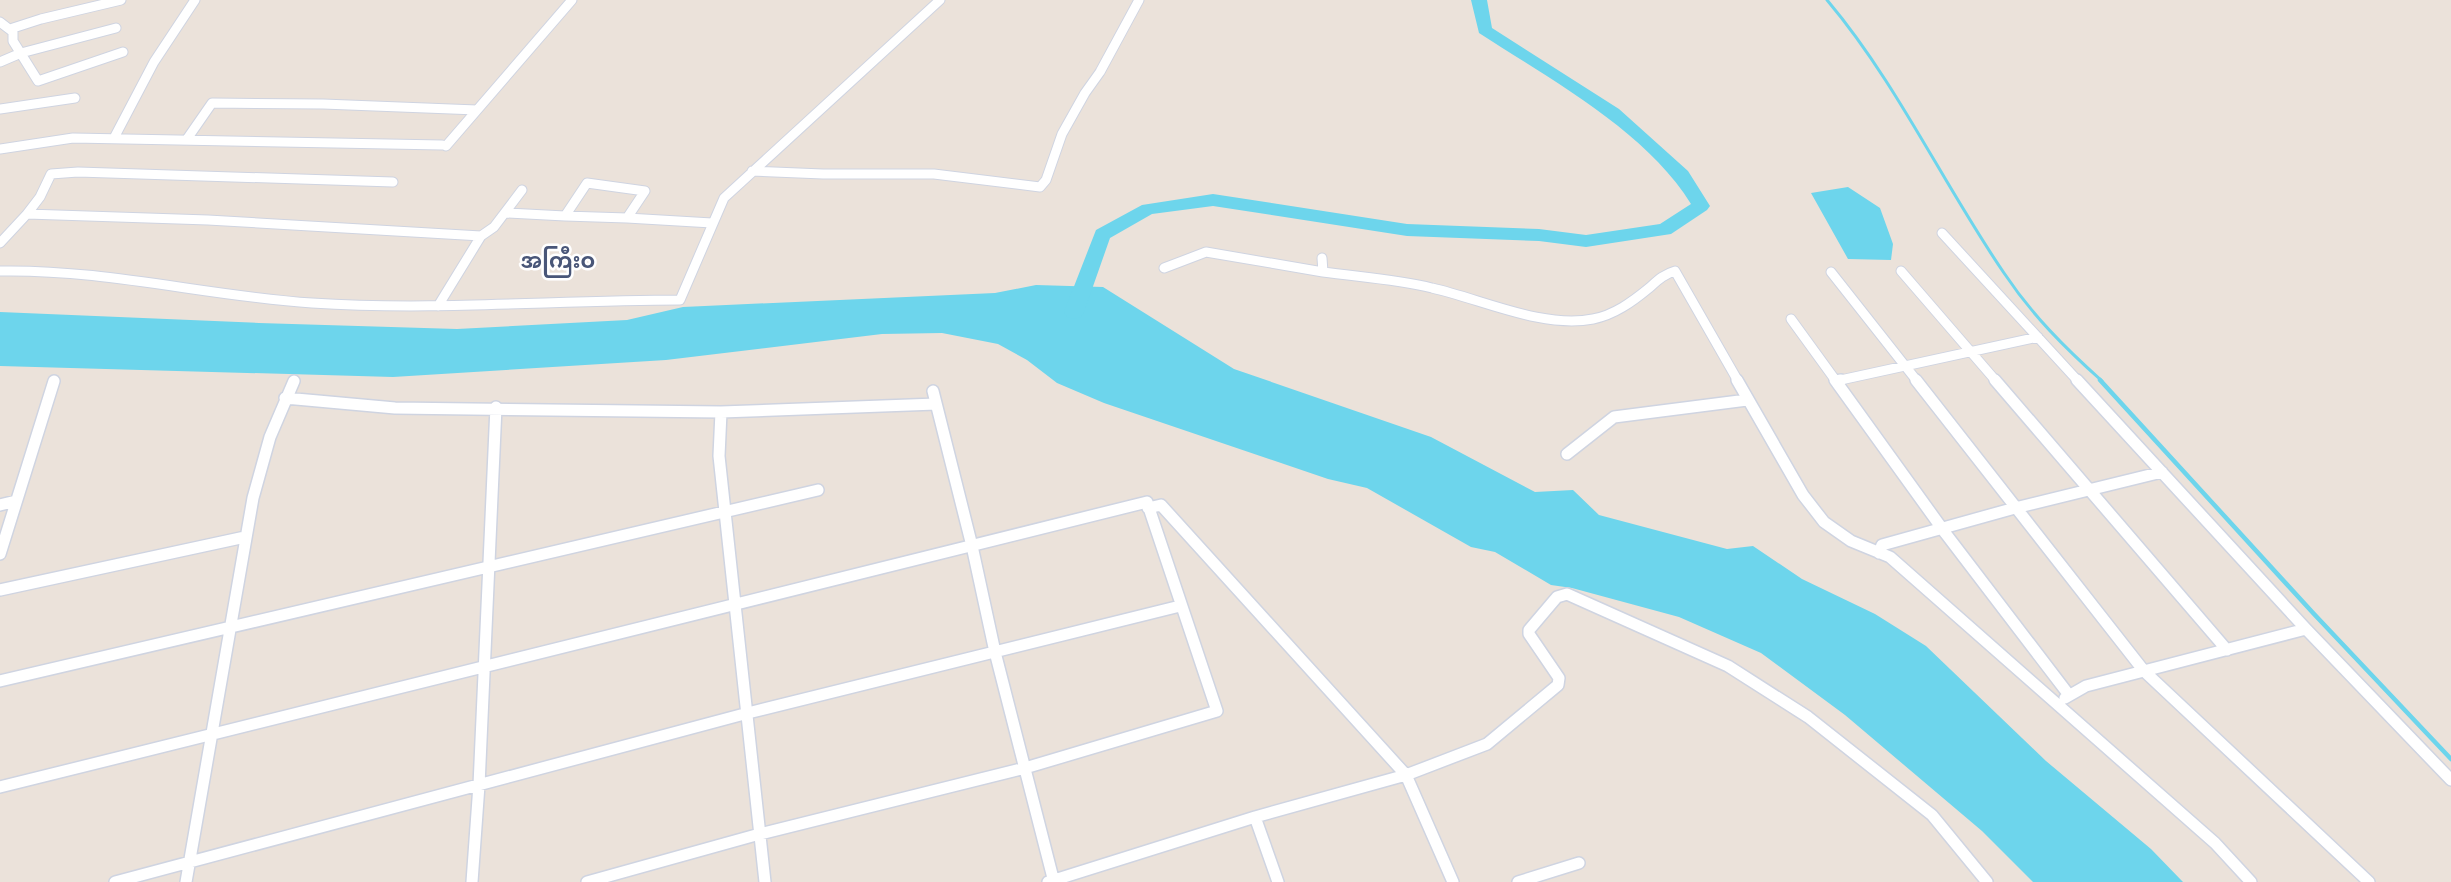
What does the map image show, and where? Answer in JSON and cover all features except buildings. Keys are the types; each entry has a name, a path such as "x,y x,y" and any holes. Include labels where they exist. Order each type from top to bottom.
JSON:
{"street":[{"path":"10,29 52,16 121,0"},
{"path":"114,138 154,62 195,0"},
{"path":"0,149 73,138 444,145 572,0"},
{"path":"0,271 28,270 124,278 192,287 211,292 371,306 438,306 625,299 680,300 724,198 940,0"},
{"path":"752,171 823,174 934,174 1040,187 1046,180 1062,134 1085,93 1101,72 1139,0"},
{"path":"0,22 13,32 13,41 38,81 123,52"},
{"path":"0,62 21,53 116,28"},
{"path":"0,109 75,98"},
{"path":"187,139 212,104 323,104 477,110"},
{"path":"0,243 40,197 51,174 148,172 393,182"},
{"path":"565,216 587,183 645,191 627,218"},
{"path":"438,306 481,236 494,227 507,213 522,190"},
{"path":"507,213 712,223"},
{"path":"27,214 208,220 481,236"},
{"path":"1942,233 2306,629 2451,780"},
{"path":"1164,268 1206,252 1445,290 1513,311 1568,320 1592,320 1620,311 1667,273 1675,271 1803,495 1824,522 1851,541 1890,557 2215,843 2252,882"},
{"path":"1322,258 1323,272"},
{"path":"1901,271 2227,650"},
{"path":"1831,272 2144,671 2369,882"},
{"path":"1791,319 1942,528 2069,695"},
{"path":"1836,381 2038,337"},
{"path":"0,554 54,381"},
{"path":"186,882 245,537 260,469 285,398 294,381"},
{"path":"933,391 1052,881 1255,817 1406,775 1487,744 1558,685 1559,678 1529,634 1529,630 1557,597 1567,594 1728,666 1808,717 1932,815 1987,882"},
{"path":"285,398 395,408 496,407 721,412 936,404"},
{"path":"1567,454 1614,417 1747,400"},
{"path":"472,882 479,785 496,407"},
{"path":"721,412 719,456 765,882"},
{"path":"1880,553 1882,545 2015,508 2162,472"},
{"path":"0,681 818,490"},
{"path":"0,505 16,501"},
{"path":"0,787 1147,502 1217,711 1025,768 759,834 587,882"},
{"path":"1148,508 1161,505 1406,775 1453,882"},
{"path":"0,590 245,537"},
{"path":"115,882 747,713 1180,606"},
{"path":"2057,702 2086,686 2306,629"},
{"path":"1255,817 1278,882"},
{"path":"1518,882 1579,863"}],"water":[{"path":"1848,187 1880,208 1893,244 1891,260 1848,259 1811,193"},
{"path":"1036,285 1103,287 1234,369 1431,437 1535,492 1573,490 1599,515 1727,549 1753,546 1802,579 1875,614 1926,646 2046,761 2151,849 2183,882 2033,882 1982,831 1845,715 1761,653 1679,617 1572,588 1551,585 1495,552 1471,547 1367,488 1328,479 1104,403 1057,383 1027,360 998,344 942,333 882,334 666,360 393,377 0,366 0,312 457,329 627,320 683,307 995,293"}],"waterway":[{"path":"1074,312 1102,234 1148,209 1213,200 1407,230 1539,235 1586,241 1665,230 1701,206 1682,175 1613,113 1485,30 1479,0"},
{"path":"1827,0 1876,65 1982,239 2015,288 2050,330 2102,381"},
{"path":"2100,380 2314,614 2451,759"}],"district":[{"name":"အကြီးဝ","path":"558,259"}]}
